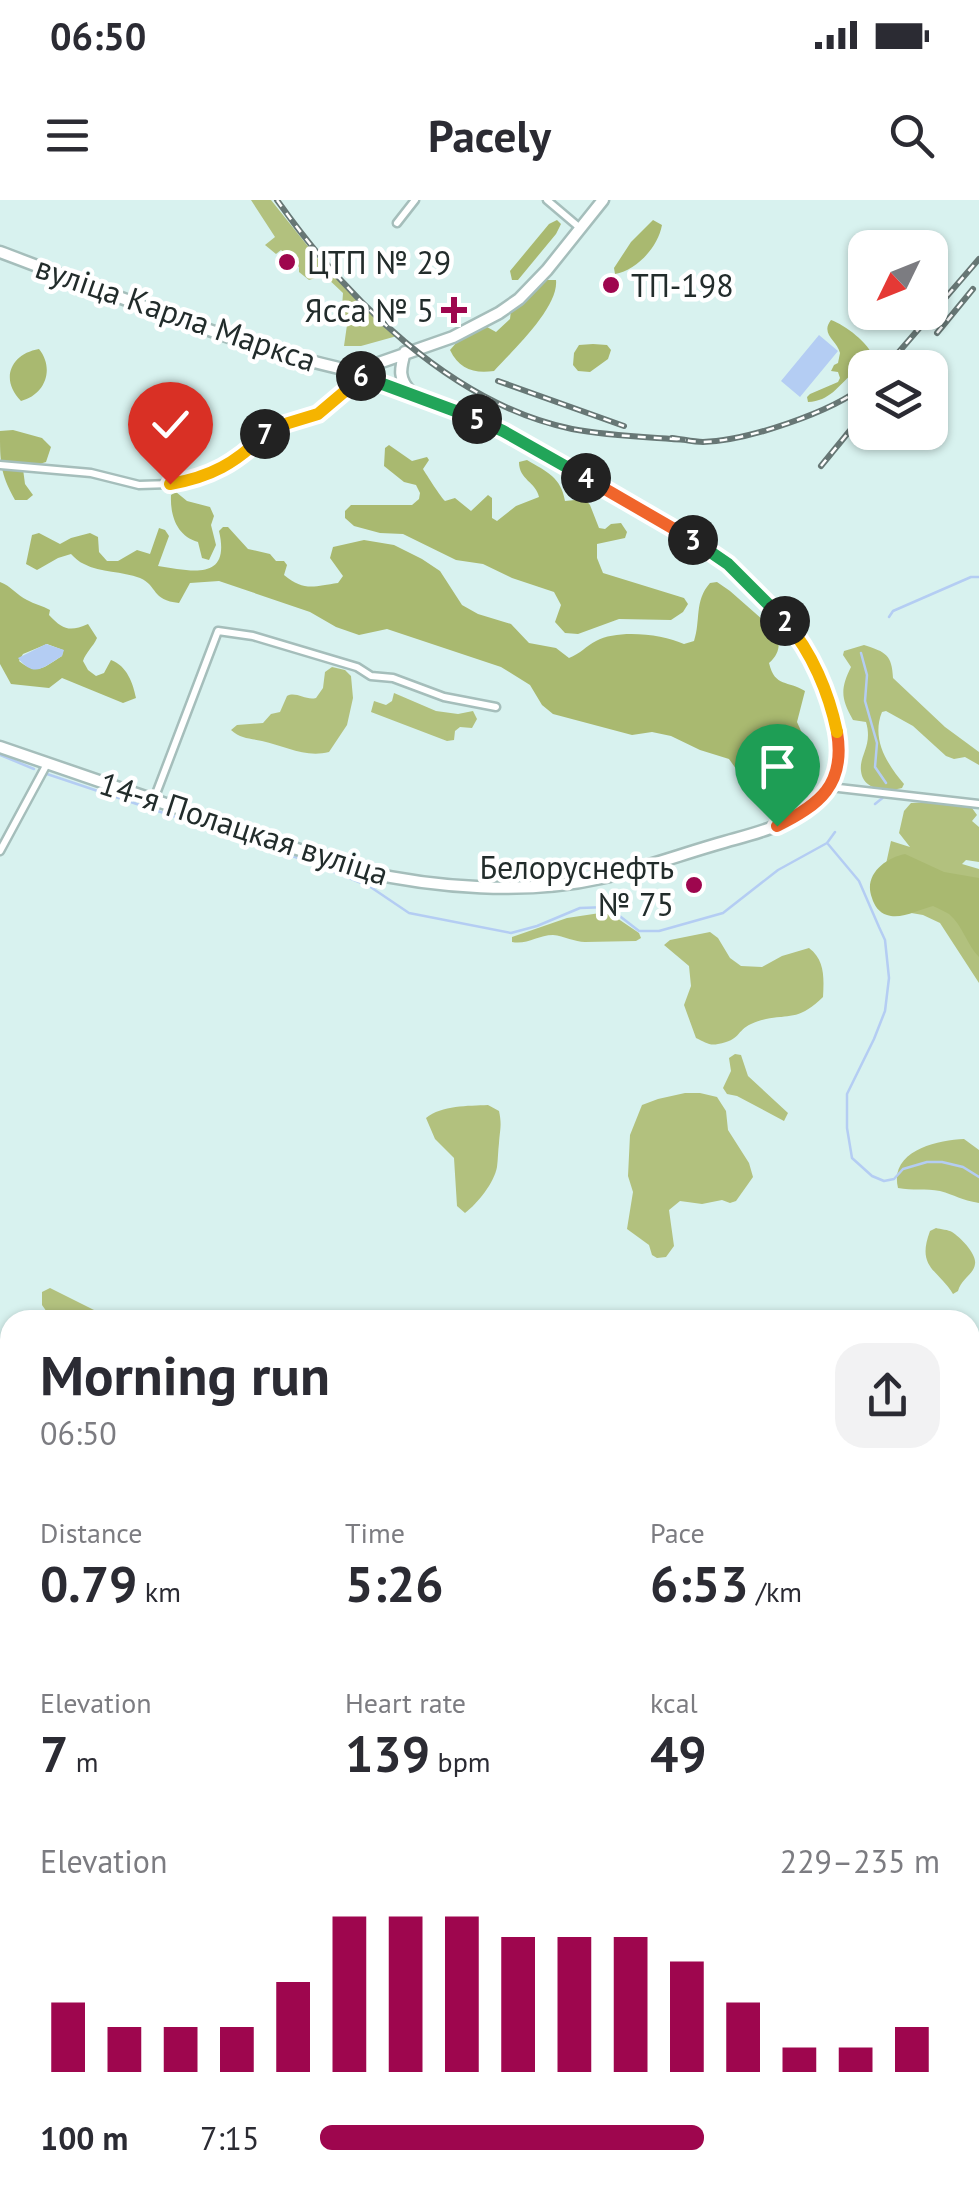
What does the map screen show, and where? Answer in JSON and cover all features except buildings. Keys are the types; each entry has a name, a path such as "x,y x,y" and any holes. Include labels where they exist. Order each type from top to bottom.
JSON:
{"main road":[{"name":"вуліца Карла Маркса","path":"352,372 466,331 506,308 547,270 604,200"},
{"name":"вуліца Карла Маркса","path":"0,252 240,341 352,372 464,413 668,524 728,564 790,626 809,656 825,688 839,744 830,787"},
{"path":"405,352 400,375 415,397"},
{"name":"14-я Полацкая вуліца","path":"0,747 361,871 400,880 463,886 568,884 602,878 763,831 809,809 830,787"}],"street":[{"path":"397,223 415,200"},
{"path":"547,200 582,228"},
{"path":"0,465 90,473 139,485 192,481 238,461 272,428 318,414 344,392 352,382 352,372"},
{"path":"154,799 218,631 253,636 356,667 370,676 393,678 444,697 496,707"},
{"path":"0,851 47,762"},
{"path":"830,787 979,804"}],"green space":[{"path":"251,200 271,200 326,269 397,336 361,346 344,346 347,325 343,293 324,275 309,280 281,250 276,254 265,245 275,237"},
{"path":"557,220 561,224 556,234 518,280 512,280 510,271 549,224"},
{"path":"653,220 662,225 651,249 631,268 615,274 614,268 631,242"},
{"path":"546,280 556,280 550,303 494,371 474,371 458,362 450,350 457,342 487,327 496,332 510,319 511,310"},
{"path":"831,320 843,326 869,350 848,350 848,378 828,396 808,402 810,394 840,378 838,372 831,371 840,353 828,333"},
{"path":"579,345 607,345 611,350 608,359 590,372 578,371 573,365 574,353"},
{"path":"39,349 46,365 45,380 36,393 21,401 11,385 11,369 21,356"},
{"path":"13,430 42,438 51,447 46,462 23,469 25,484 33,495 27,500 15,500 2,467 0,431"},
{"path":"389,445 412,461 427,457 423,469 445,501 455,498 471,511 488,495 492,498 492,518 497,521 516,506 539,497 520,468 519,462 527,460 556,481 565,501 585,499 599,528 621,523 627,532 625,538 597,544 603,573 684,598 688,604 671,620 619,619 578,634 565,633 555,622 561,605 554,592 483,564 456,560 403,534 354,526 345,518 351,505 412,505 419,499 416,485 404,482 384,466 385,448"},
{"path":"176,492 187,501 210,507 216,545 209,560 202,558 198,542 176,524 171,495"},
{"path":"228,527 248,549 284,561 284,575 310,587 338,583 343,576 330,558 333,547 364,540 394,545 440,571 462,605 511,624 529,643 556,648 569,658 596,641 616,635 652,635 684,644 694,641 702,597 710,583 717,582 776,628 778,647 769,663 779,680 805,691 797,722 817,767 815,779 792,801 776,809 762,805 729,759 671,736 652,732 632,735 553,714 542,705 530,685 501,667 387,629 359,635 310,612 219,581 190,583 179,603 170,601 140,578 91,567 71,554 37,570 26,564 32,535 39,533 60,544 90,533 98,537 99,552 107,561 118,561 137,550 150,554 159,528 169,536 158,566 205,570 219,559 219,531"},
{"path":"0,582 50,610 49,615 63,627 88,624 97,638 83,661 88,670 96,676 104,673 111,660 117,663 128,676 136,698 123,703 62,678 49,688 11,684 0,664","holes":["47,644 63,650 62,656 41,668 31,668 19,661 23,654"]},
{"path":"864,645 886,656 893,678 945,727 979,752 979,765 965,757 946,756 913,726 886,711 879,722 880,741 887,760 904,784 902,788 883,790 866,783 861,765 868,738 866,722 853,720 843,694 851,667 844,651"},
{"path":"332,667 351,676 353,698 347,725 329,752 303,752 242,737 231,730 237,725 263,723 271,714 280,712 287,696 316,698 323,688 325,672"},
{"path":"394,693 436,711 473,711 477,719 472,728 460,727 454,740 447,741 371,712 374,701 386,705"},
{"path":"911,803 972,808 977,815 972,821 979,827 979,862 966,860 962,864 979,869 979,983 940,923 923,915 888,909 886,864 891,841 910,847 899,833 904,811"},
{"path":"905,854 944,872 979,878 979,957 954,919 933,906 892,916 877,908 870,890 873,875 890,859"},
{"path":"611,914 641,938 585,942 553,935 512,942 512,937 567,918"},
{"path":"710,932 741,966 762,967 809,948 821,964 823,997 796,1015 751,1024 725,1042 712,1044 696,1038 684,1005 691,986 689,966 664,945 670,940"},
{"path":"741,1055 748,1076 788,1113 784,1121 727,1094 723,1088 731,1071 729,1058"},
{"path":"685,1093 717,1097 726,1111 728,1130 749,1163 753,1177 736,1201 680,1201 669,1210 674,1246 666,1257 657,1258 649,1245 627,1229 633,1192 628,1176 630,1135 642,1105"},
{"path":"488,1105 499,1111 500,1116 497,1167 485,1192 465,1213 457,1206 454,1158 435,1139 426,1118 447,1108"},
{"path":"964,1139 979,1150 979,1203 940,1191 898,1188 897,1175 908,1156 929,1145"},
{"path":"936,1228 955,1234 975,1260 972,1271 953,1294 927,1261 926,1243 930,1231"},
{"path":"50,1288 94,1310 46,1310 42,1292"}],"water":[{"path":"819,335 838,351 800,397 781,381"},
{"path":"46,644 64,650 62,656 34,669 18,658"}],"waterway":[{"path":"889,617 893,611 979,577"},
{"path":"861,653 867,675 865,701 877,743 875,767 886,783"},
{"path":"0,755 34,769"},
{"path":"47,774 307,861 369,886 409,913 511,933 580,908 608,907 639,931 659,931 723,913 778,870 827,843 835,832"},
{"path":"875,804 885,796"},
{"path":"828,844 859,881 885,940 889,978 885,1011 847,1094 852,1158 884,1181 894,1179 903,1169 927,1162 963,1167 979,1177"}],"railway":[{"path":"277,200 335,274 369,309 405,342 485,396 527,416 572,429 686,440"},
{"path":"901,350 979,259"},
{"path":"937,333 973,289"},
{"path":"498,381 624,426"},
{"path":"672,438 703,442 765,431 848,397"},
{"path":"821,466 848,433"}],"place":[{"name":"ЦТП № 29","path":"287,262"},
{"name":"ТП-198","path":"611,285"},
{"name":"Ясса № 5","path":"454,310"},
{"name":"Белоруснефть № 75","path":"694,885"}],"route":[{"path":"170,484 192,481 238,461 272,428 318,414 344,392 352,382 352,372 503,431 714,554 790,626 825,688 836,725 838,762 836,775 820,799 777,826"}]}
